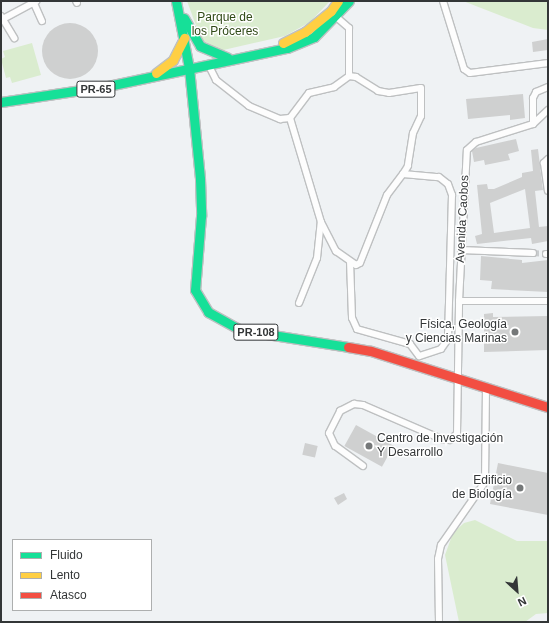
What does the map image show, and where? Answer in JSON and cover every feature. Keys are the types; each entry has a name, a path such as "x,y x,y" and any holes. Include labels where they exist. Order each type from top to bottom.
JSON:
{"main road":[{"name":"PR-65","path":"334,14 338,1"},
{"name":"PR-65","path":"1,102 148,78 270,49 287,48 314,37 334,14 349,1"},
{"name":"PR-108","path":"177,3 189,68 201,216 195,290 208,312 241,330 371,351 486,390 548,407"},
{"path":"177,3 200,46 211,53 230,58"},
{"path":"148,78 173,60 184,38"}],"street":[{"path":"444,1 464,69 470,73 548,63"},
{"path":"14,38 2,18 34,2 42,21"},
{"path":"334,14 349,28 351,38 349,76"},
{"path":"208,64 216,80 249,106 280,119 290,118 309,93 334,87 349,76 356,77 384,92 421,88 421,116 413,133 408,166 387,195 360,263 350,262 336,251 321,222 290,118"},
{"path":"533,124 533,98 536,92 548,87"},
{"name":"Avenida Caobos","path":"363,466 335,446 329,433 340,411 354,404 363,405 437,438 450,440 459,429 459,301 467,150 476,142 533,124 548,110"},
{"path":"548,159 544,163 548,191"},
{"path":"350,262 352,318 357,329 410,344 419,356 442,348 448,339 452,195 448,184 439,177 403,174"},
{"path":"299,303 317,258 321,222"},
{"path":"461,250 533,253"},
{"path":"459,301 548,301"},
{"path":"439,622 438,559 441,545 485,482 486,390"}],"green space":[{"name":"Parque de los Próceres","path":"187,1 330,1 310,22 285,36 219,51 201,39"},
{"path":"463,1 548,1 548,30 533,28"},
{"path":"32,43 41,75 12,83 10,77 6,78 1,59 5,57 3,51"},
{"path":"475,520 517,541 548,541 548,613 536,614 525,622 459,622 445,555 453,533 464,523"}],"building":[{"path":"64,23 76,23 86,27 94,35 98,45 98,57 94,67 86,75 76,79 64,79 54,75 46,67 42,57 42,45 46,35 54,27"},
{"path":"548,39 548,50 533,52 532,42"},
{"path":"523,94 525,118 510,120 510,115 468,119 466,99"},
{"path":"516,139 519,151 508,154 510,160 485,165 484,160 474,162 472,151 476,148"},
{"path":"538,149 543,190 535,191 539,227 548,226 548,241 532,244 531,238 477,244 475,236 482,234 477,185 487,184 488,189 494,189 522,177 522,173 533,171 531,150","holes":["525,189 530,228 494,233 490,203"]},
{"path":"481,256 522,260 522,263 548,260 548,292 491,289 492,281 480,280"},
{"name":"Física, Geología y Ciencias Marinas","path":"493,313 493,317 548,316 548,350 484,352 484,314"},
{"name":"Centro de Investigación Y Desarrollo","path":"356,425 394,446 382,467 344,446"},
{"path":"305,443 318,446 315,458 302,455"},
{"name":"Edificio de Biología","path":"498,463 548,473 548,515 490,504"},
{"path":"344,493 347,499 338,505 334,498"}],"tunnel":[{"path":"533,253 546,254"}],"traffic: fast":[{"path":"176,1 189,68 200,179 201,216 195,290 208,312 241,330 348,347"},
{"path":"1,102 108,86 287,48 314,37 349,1"},
{"path":"184,18 200,46 228,58"}],"traffic: slow":[{"path":"283,43 305,32 331,11 338,1"},
{"path":"156,73 173,60 184,38"}],"traffic: jam":[{"path":"348,347 371,351 548,407"}],"place":[{"name":"Física, Geología y Ciencias Marinas","path":"515,332"},
{"name":"Centro de Investigación Y Desarrollo","path":"369,446"},
{"name":"Edificio de Biología","path":"520,488"}]}
